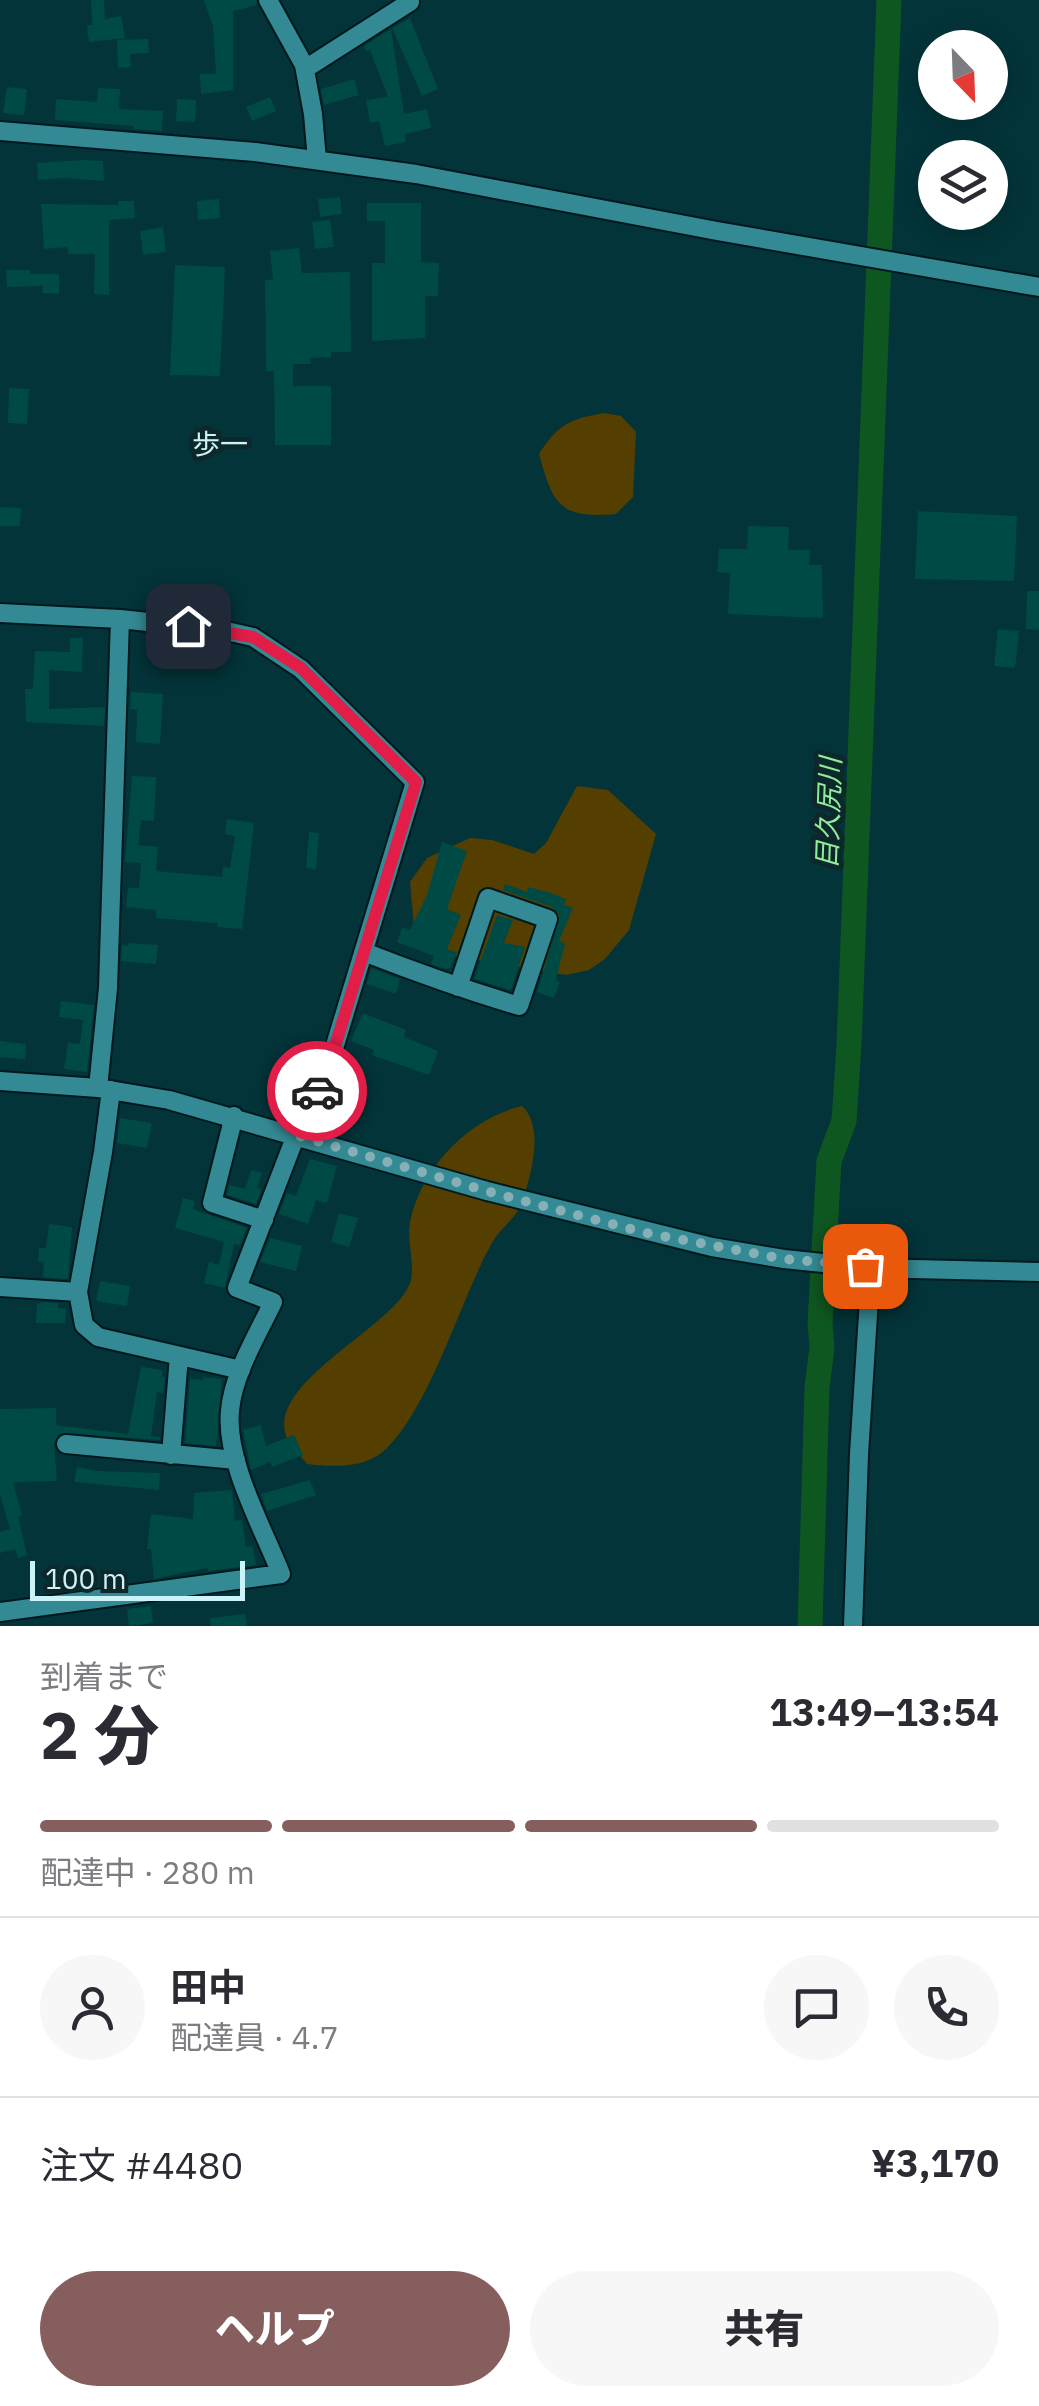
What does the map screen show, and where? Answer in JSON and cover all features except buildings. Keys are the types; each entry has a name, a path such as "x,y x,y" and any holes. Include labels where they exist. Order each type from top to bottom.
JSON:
{"street":[{"path":"268,0 305,69 314,114 316,160"},
{"path":"305,69 410,2"},
{"path":"0,131 316,160 416,174 1039,287"},
{"path":"0,613 120,618 253,637 301,668 416,782 329,1066 296,1135 237,1288 272,1302 241,1370 230,1407 231,1443 281,1574 0,1612"},
{"path":"120,618 103,1152 78,1292 84,1325 98,1337 241,1370"},
{"path":"364,952 458,987 519,1006 548,919 488,898 458,987"},
{"path":"0,1081 169,1100 486,1191 712,1248 868,1267 1039,1272"},
{"path":"234,1116 212,1203 264,1220"},
{"path":"853,1626 868,1267"},
{"path":"0,1287 78,1292"},
{"path":"170,1455 179,1356"},
{"path":"66,1444 236,1460"}],"shaded area":[{"path":"605,413 621,416 636,432 633,497 616,514 582,514 561,505 554,496 539,454 566,424"},
{"path":"577,786 608,790 656,834 629,930 605,959 589,970 566,975 449,955 415,938 410,882 427,858 470,838 492,840 534,854 546,843"},
{"path":"522,1106 529,1115 535,1138 523,1200 480,1266 418,1405 379,1455 339,1466 307,1464 288,1440 285,1419 293,1398 333,1357 381,1318 410,1283 410,1222 436,1165 466,1134 502,1112"}],"waterway":[{"name":"目久尻川","path":"810,1626 829,1161 844,1121 849,1045 889,0"}],"way so far":[{"path":"317,1091 296,1135 646,1233 784,1259 865,1266"}],"district":[{"name":"歩一","path":"220,443"}],"route":[{"path":"188,626 253,637 301,668 416,782 329,1066 317,1091"}]}
